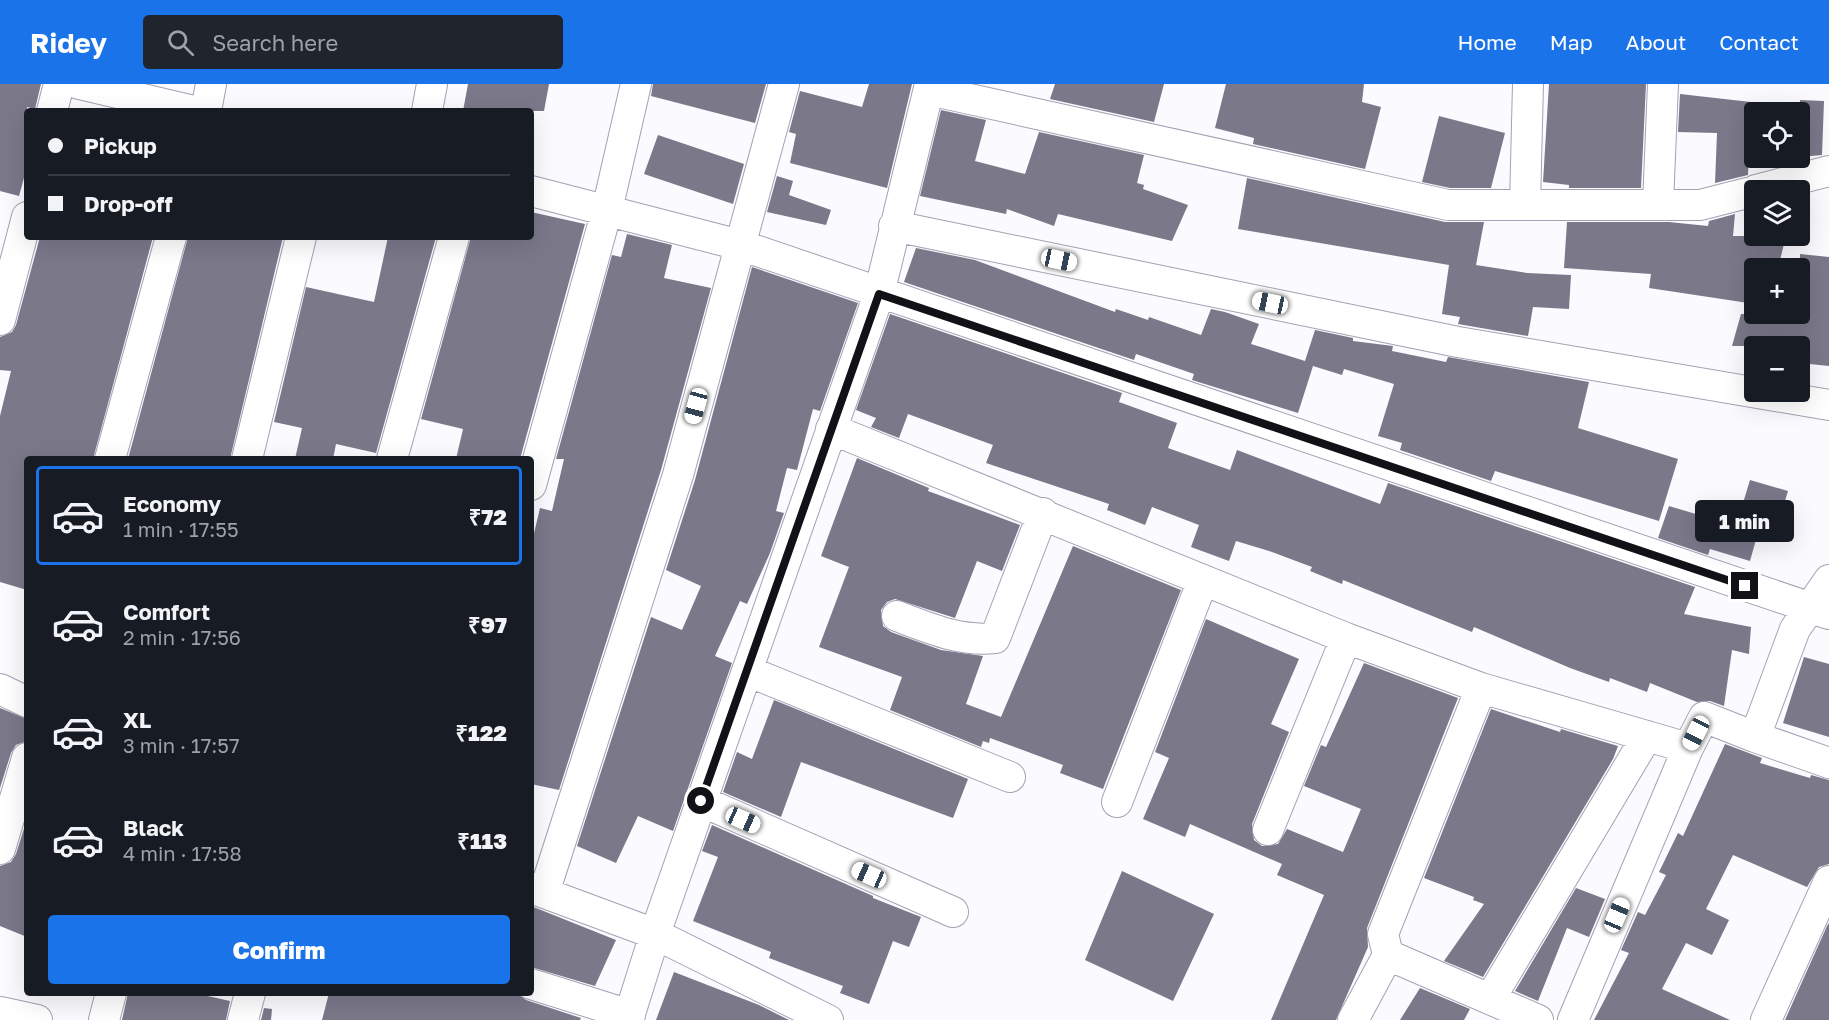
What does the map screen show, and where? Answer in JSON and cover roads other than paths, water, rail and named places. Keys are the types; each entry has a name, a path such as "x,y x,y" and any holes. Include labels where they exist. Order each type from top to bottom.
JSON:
{"street":[{"path":"53,108 59,84"},
{"path":"80,84 181,108"},
{"path":"207,108 211,84"},
{"path":"428,108 432,84"},
{"path":"534,474 607,210 636,84"},
{"path":"784,84 678,475 538,891 655,934 794,1012 828,1020"},
{"path":"1526,205 1528,84"},
{"path":"1658,204 1663,84"},
{"path":"534,985 629,1017 655,934 879,294 929,87 1448,205 1700,205 1744,194"},
{"path":"1796,180 1829,171"},
{"path":"534,192 740,245 1820,611"},
{"path":"0,320 18,218"},
{"path":"894,226 1458,342 1829,405"},
{"path":"111,456 170,240"},
{"path":"248,456 300,240"},
{"path":"393,456 453,240"},
{"path":"831,429 1043,513 1346,638 1481,688 1688,748"},
{"path":"897,616 942,633 980,640 994,638 1043,513"},
{"path":"1117,802 1203,580"},
{"path":"1755,737 1795,629 1820,611 1829,580"},
{"path":"1268,830 1346,638"},
{"path":"747,670 1010,777"},
{"path":"1353,1020 1388,955 1383,934 1481,688"},
{"path":"0,689 24,701"},
{"path":"1573,1020 1688,748 1704,717 1829,763"},
{"path":"1490,999 1647,736"},
{"path":"0,849 24,768"},
{"path":"701,801 953,912"},
{"path":"1766,1020 1829,881"},
{"path":"1388,955 1532,1019"},
{"path":"104,1020 110,996"},
{"path":"243,1020 249,996"},
{"path":"0,1012 37,1020"}]}
